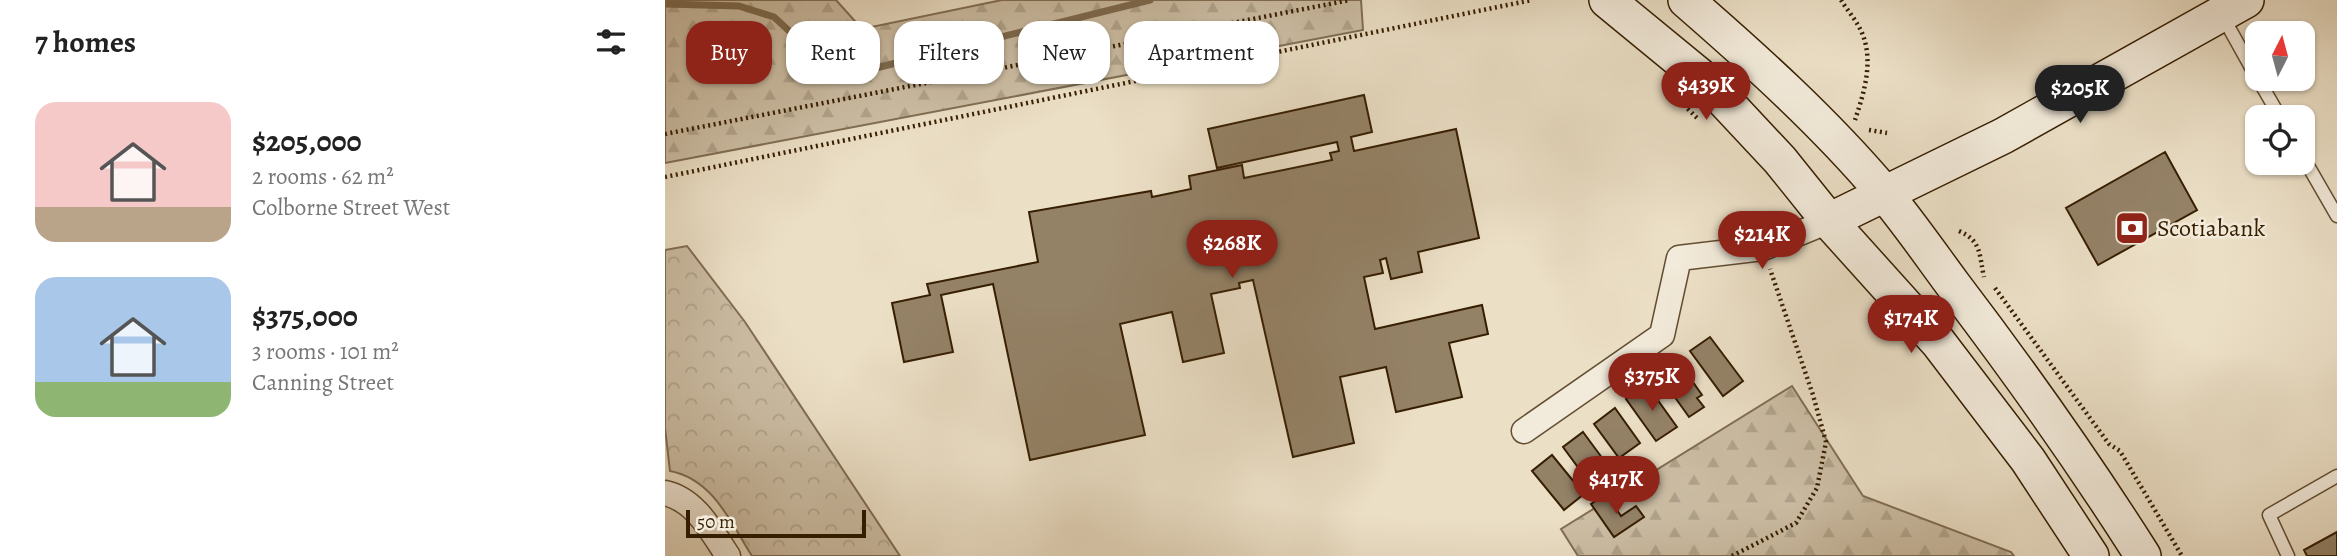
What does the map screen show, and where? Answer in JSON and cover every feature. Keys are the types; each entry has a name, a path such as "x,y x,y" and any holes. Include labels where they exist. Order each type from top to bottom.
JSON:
{"main road":[{"path":"1607,0 1708,83 1780,160 1829,220 1938,342 2028,460 2091,556"},
{"path":"1686,0 1742,48 1884,193 2025,379 2089,470 2143,556"},
{"path":"1829,220 2003,136 2227,5"}],"street":[{"path":"1524,431 1662,335 1679,258 1763,248 1829,220"},
{"path":"665,493 689,505 702,518 728,556"}],"lane":[{"path":"2227,5 2245,47"},
{"path":"2313,175 2337,216"},
{"path":"2288,556 2269,515 2337,476"}],"path":[{"path":"665,134 1350,0"},
{"path":"665,177 1532,0"},
{"path":"1841,0 1862,33 1867,56 1865,92 1854,122 1871,131 1887,133"},
{"path":"1959,231 1970,236 1978,246 1984,276 2004,298 2109,444 2120,451 2182,556"},
{"path":"1733,556 1795,523 1817,488 1826,442 1763,248"}],"green space":[{"path":"665,0 836,0 855,21 786,21 786,84 880,84 880,25 894,22 894,84 1004,84 1004,21 901,21 1002,0 1361,0 1363,30 1279,46 1279,21 1124,21 1124,76 1110,78 1110,21 1018,21 1018,84 1080,84 665,163"},
{"path":"687,246 745,322 900,556 752,556 728,517 709,493 698,483 670,471 665,428 665,250"},
{"path":"1792,386 1863,496 2011,552 2014,556 1578,556 1561,529"}],"building":[{"path":"1364,95 1372,132 1351,137 1354,151 1456,129 1479,238 1418,252 1422,272 1391,279 1386,258 1380,260 1383,273 1364,277 1375,329 1482,305 1488,334 1449,343 1462,397 1396,412 1386,367 1340,377 1354,443 1293,457 1253,280 1239,283 1240,288 1211,294 1224,353 1183,362 1172,312 1120,324 1145,435 1030,460 993,284 941,295 953,352 904,362 892,303 930,295 927,284 1038,262 1029,212 1151,191 1152,197 1191,189 1189,176 1242,165 1244,178 1332,160 1330,153 1339,151 1337,142 1217,168 1208,129"},
{"path":"2165,152 2197,210 2098,265 2066,208"},
{"path":"1710,337 1743,381 1723,396 1690,351"},
{"path":"1678,361 1702,395 1697,398 1704,407 1689,417 1659,375"},
{"path":"1647,385 1677,427 1656,441 1626,399"},
{"path":"1615,408 1640,443 1619,458 1594,424"},
{"path":"1583,432 1614,474 1594,489 1563,447"},
{"path":"1552,455 1584,494 1564,510 1532,471"},
{"path":"1606,494 1621,516 1636,506 1644,517 1614,537 1591,504"},
{"path":"2337,532 2337,556 2307,556 2304,550"}],"waterway":[{"path":"665,4 739,6 774,17 823,62 843,72 876,68 1150,0"}],"place":[{"name":"Scotiabank","path":"2132,228"}]}
